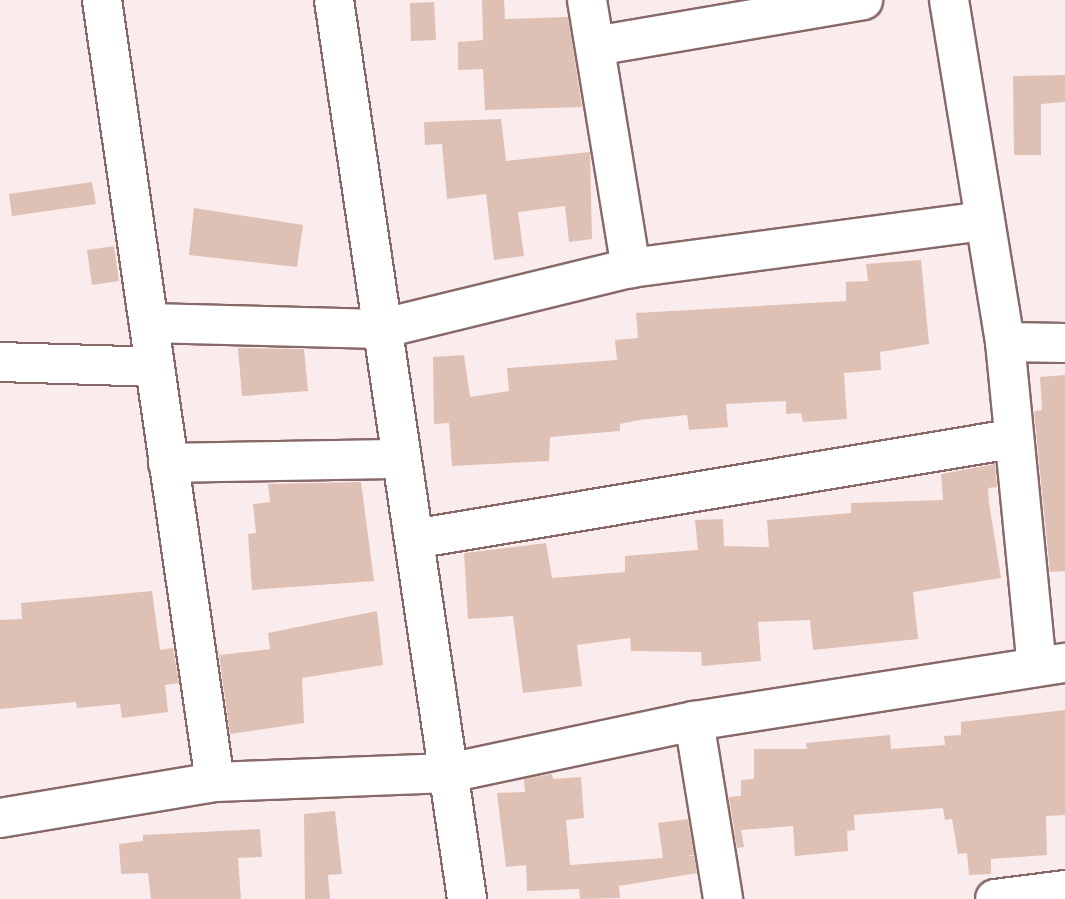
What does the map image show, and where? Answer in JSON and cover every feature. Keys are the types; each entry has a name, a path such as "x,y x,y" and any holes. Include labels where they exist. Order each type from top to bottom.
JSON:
{"street":[{"path":"102,0 215,782"},
{"path":"334,0 380,329 402,459 467,899"},
{"path":"587,0 631,268"},
{"path":"595,46 863,0"},
{"path":"0,818 215,782 449,773 694,720 1051,664 1011,439 1005,342 949,0"},
{"path":"149,323 380,329 631,268 985,221"},
{"path":"1005,342 1065,343"},
{"path":"0,362 155,367"},
{"path":"414,539 1011,439"},
{"path":"168,463 402,459"},
{"path":"694,720 723,899"},
{"path":"995,899 1065,890"}],"building":[{"path":"482,0 504,0 505,19 568,17 582,107 485,110 483,69 458,70 458,42 483,40"},
{"path":"434,2 436,40 411,41 410,3"},
{"path":"1065,75 1065,102 1041,104 1041,155 1014,155 1013,76"},
{"path":"501,119 506,161 590,152 592,239 569,242 565,206 518,212 524,256 494,260 486,194 447,199 442,144 425,145 424,122"},
{"path":"92,182 96,204 12,216 9,194"},
{"path":"194,208 303,225 297,267 189,255"},
{"path":"114,246 119,281 92,285 87,250"},
{"path":"921,260 929,344 880,352 881,370 844,373 847,419 803,422 801,413 786,414 786,401 726,404 728,427 689,430 687,415 639,420 620,424 620,431 550,437 549,461 452,466 449,423 434,424 433,357 464,355 470,397 509,391 507,368 617,360 615,340 638,338 636,313 846,301 846,282 868,281 866,264"},
{"path":"238,348 304,349 308,391 242,396"},
{"path":"1065,375 1065,571 1050,572 1034,411 1042,410 1040,377"},
{"path":"995,464 997,487 988,488 1001,578 913,592 918,639 813,650 810,620 758,622 761,661 702,666 701,652 631,651 630,638 577,645 582,686 523,693 513,616 468,619 464,553 546,543 552,578 625,572 625,556 698,550 695,520 723,519 724,546 769,547 767,520 851,513 851,503 943,500 941,474"},
{"path":"361,482 374,581 252,590 248,534 256,533 253,504 270,502 268,484"},
{"path":"152,591 160,650 173,648 179,683 165,685 168,712 122,718 120,704 77,708 76,702 0,709 0,620 22,619 21,603"},
{"path":"377,611 383,665 302,678 304,723 230,734 217,640 221,663 220,655 270,649 268,633"},
{"path":"1065,710 1065,815 1046,816 1047,855 991,859 991,874 969,875 967,853 958,854 952,819 945,820 943,808 854,815 855,830 847,831 848,851 795,856 793,826 741,830 744,847 737,848 729,797 741,796 741,780 754,779 754,749 807,749 806,743 890,735 891,749 945,745 944,736 961,735 961,722"},
{"path":"552,774 553,779 581,777 584,818 566,820 570,865 663,858 658,823 688,819 694,855 685,856 694,856 697,873 619,886 620,898 580,899 579,889 527,891 526,865 506,867 497,793 525,792 524,779"},
{"path":"335,811 342,874 328,875 330,899 305,899 304,814"},
{"path":"260,829 262,857 238,858 241,899 151,899 148,873 121,874 119,844 143,841 143,835"}]}
